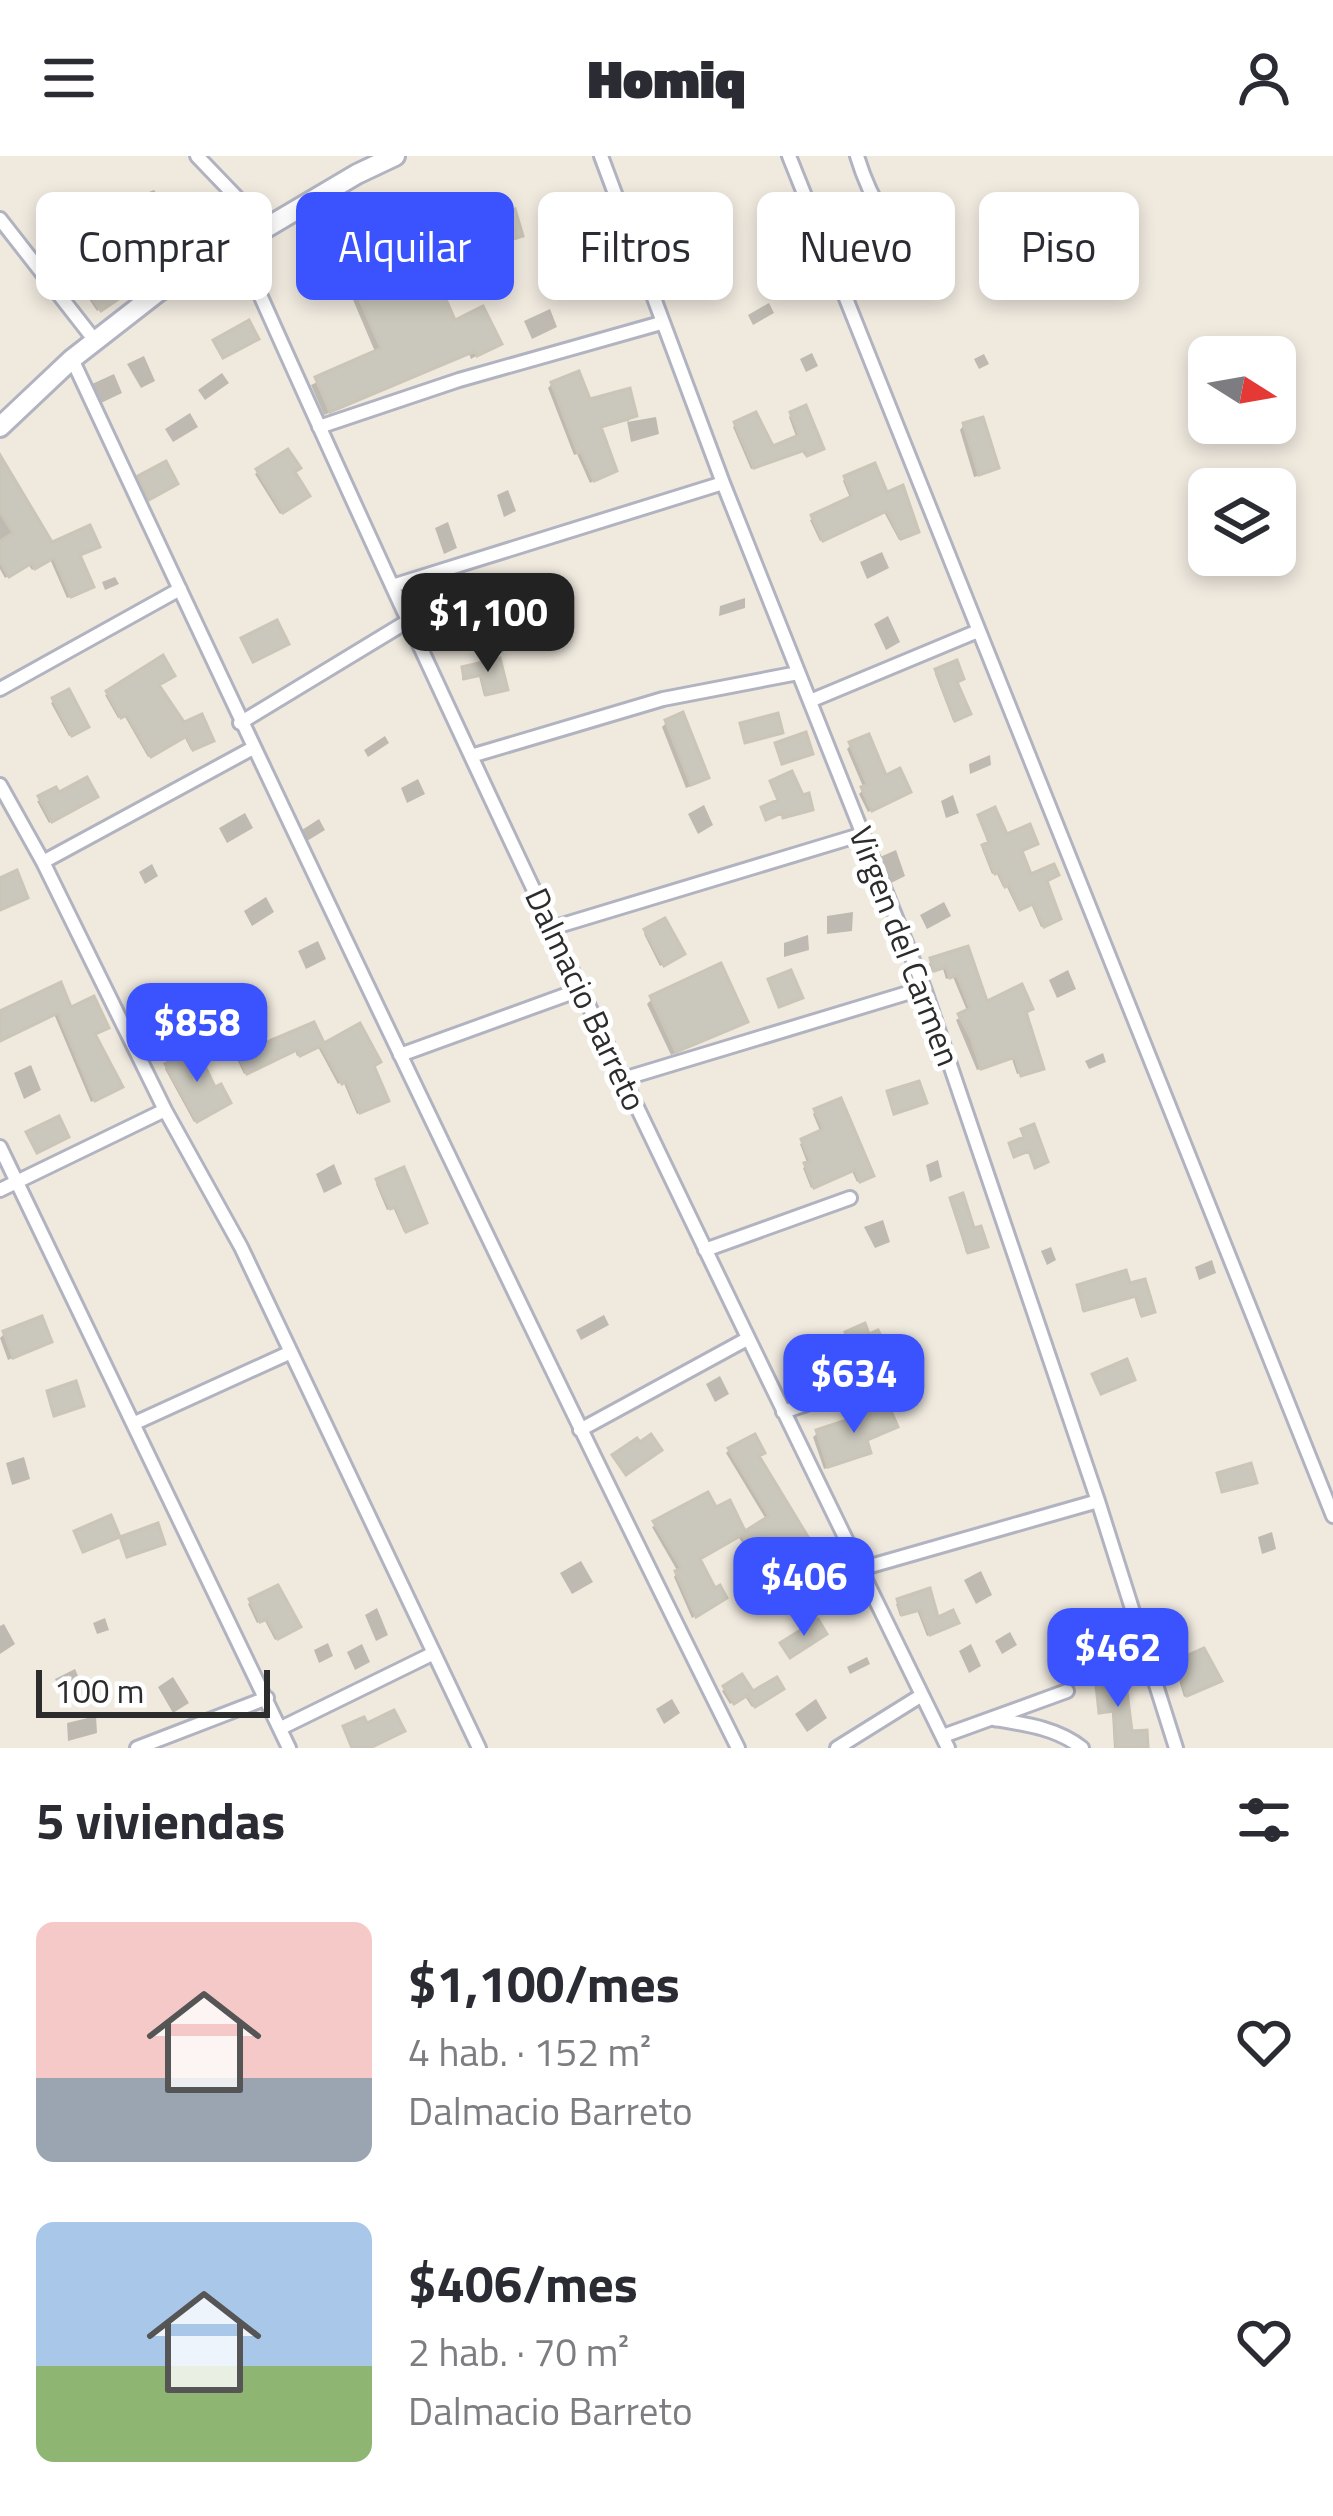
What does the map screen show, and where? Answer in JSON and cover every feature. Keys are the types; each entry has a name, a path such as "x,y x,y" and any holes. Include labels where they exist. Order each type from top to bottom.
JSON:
{"main road":[{"path":"272,226 362,165 395,156"},
{"path":"0,427 72,359 148,300"}],"street":[{"path":"197,156 232,192"},
{"name":"Virgen del Carmen","path":"602,156 661,323 924,988 1176,1748"},
{"path":"790,156 1333,1516"},
{"path":"857,156 868,192"},
{"path":"0,219 96,342"},
{"name":"Dalmacio Barreto","path":"262,300 623,1079 946,1742"},
{"path":"319,427 459,380 661,323"},
{"path":"72,359 240,723 738,1748"},
{"path":"392,586 723,483"},
{"path":"0,689 180,590"},
{"path":"240,723 408,621"},
{"path":"810,701 978,631"},
{"path":"471,756 663,699 798,673"},
{"path":"43,862 253,748"},
{"path":"1,790 43,862 165,1110 241,1247 479,1748"},
{"path":"552,928 863,834"},
{"path":"623,1079 924,988"},
{"path":"400,1054 582,989"},
{"path":"0,1190 165,1110"},
{"path":"0,1147 289,1748"},
{"path":"705,1250 850,1198"},
{"path":"580,1430 747,1339"},
{"path":"135,1423 291,1352"},
{"path":"783,1412 902,1372"},
{"path":"860,1569 1098,1502"},
{"path":"281,1728 434,1653"},
{"path":"946,1742 1067,1691"},
{"path":"837,1748 922,1695"},
{"path":"137,1748 266,1698"},
{"path":"993,1719 1067,1737 1082,1748"}],"building":[{"path":"514,209 523,236 514,239"},
{"path":"93,300 117,300 101,311"},
{"path":"360,300 446,300 455,320 483,306 502,344 330,412 315,377 381,348"},
{"path":"249,320 259,339 223,358 213,340"},
{"path":"579,371 590,399 630,388 637,416 601,427 617,471 594,481 551,382"},
{"path":"806,405 824,449 807,456 805,450 754,468 734,422 756,412 773,446 799,435 790,412"},
{"path":"983,417 999,468 979,475 963,423"},
{"path":"288,449 301,468 295,472 310,496 283,513 256,469"},
{"path":"0,455 52,542 90,525 100,547 80,555 94,587 71,597 54,558 35,569 32,563 9,577 0,562 0,541 13,533 0,512"},
{"path":"166,461 178,484 149,500 138,476"},
{"path":"875,463 887,492 903,485 919,532 901,539 887,511 823,541 811,515 852,496 844,476"},
{"path":"464,597 472,624 444,632 436,606"},
{"path":"277,620 289,644 253,662 241,638"},
{"path":"163,655 175,676 159,685 184,722 202,714 214,741 193,750 187,736 151,757 127,715 121,718 106,691"},
{"path":"500,658 508,690 486,695 481,675 464,679 462,667"},
{"path":"957,660 964,679 957,682 971,714 955,721 935,669"},
{"path":"69,689 89,727 72,736 52,698"},
{"path":"683,712 709,778 691,785 665,720"},
{"path":"778,713 783,733 745,743 740,723"},
{"path":"806,732 813,754 782,764 775,743"},
{"path":"869,734 886,775 900,768 911,792 872,811 861,787 867,784 849,742"},
{"path":"792,771 803,795 809,793 813,810 766,820 761,807 778,800 770,781"},
{"path":"87,777 98,797 52,822 38,796 56,787 59,792"},
{"path":"995,807 1007,834 1030,824 1038,844 1022,851 1031,874 1054,864 1059,875 1047,881 1061,919 1044,927 1033,904 1020,910 1009,885 1005,887 999,872 995,874 982,845 989,842 978,815"},
{"path":"17,870 28,898 0,910 0,878"},
{"path":"665,918 685,954 664,966 644,929"},
{"path":"968,946 987,1001 1022,984 1033,1009 1026,1012 1044,1069 1021,1076 1015,1057 981,1069 958,1014 970,1008 957,975 950,978 946,967 934,971 930,958"},
{"path":"721,963 748,1022 676,1052 650,996"},
{"path":"791,970 803,998 779,1007 768,979"},
{"path":"61,982 71,1007 94,996 109,1028 95,1034 123,1087 95,1101 58,1013 0,1041 0,1011"},
{"path":"314,1022 324,1043 360,1023 381,1062 374,1066 389,1101 360,1113 346,1081 342,1084 321,1046 300,1056 297,1050 247,1074 238,1054"},
{"path":"196,1048 215,1087 221,1084 231,1103 197,1122 165,1064"},
{"path":"919,1081 927,1103 894,1114 887,1091"},
{"path":"841,1098 874,1176 860,1182 855,1170 814,1188 801,1139 823,1129 814,1109"},
{"path":"59,1116 69,1137 37,1153 26,1132"},
{"path":"1034,1124 1048,1162 1035,1168 1029,1151 1014,1157 1009,1143 1024,1137 1021,1129"},
{"path":"404,1167 427,1223 406,1232 396,1207 390,1209 376,1179"},
{"path":"963,1193 974,1228 981,1226 988,1247 968,1253 950,1198"},
{"path":"1126,1270 1130,1283 1145,1279 1155,1312 1142,1316 1136,1296 1084,1311 1077,1285"},
{"path":"42,1316 52,1342 13,1358 3,1331"},
{"path":"865,1323 869,1334 878,1330 885,1344 856,1357 845,1332"},
{"path":"1127,1359 1135,1380 1101,1394 1092,1374"},
{"path":"76,1381 84,1406 54,1416 47,1391"},
{"path":"889,1406 898,1427 867,1440 871,1453 828,1467 816,1430"},
{"path":"651,1434 662,1450 626,1475 612,1455"},
{"path":"755,1434 765,1453 759,1456 816,1550 797,1561 810,1583 785,1597 760,1549 753,1553 742,1535 700,1559 715,1588 720,1585 727,1598 696,1617 675,1571 681,1568 653,1521 708,1492 716,1507 730,1500 745,1531 769,1516 728,1448"},
{"path":"1251,1463 1257,1483 1222,1492 1217,1473"},
{"path":"111,1515 120,1537 83,1552 74,1531"},
{"path":"158,1523 165,1544 127,1557 120,1537"},
{"path":"278,1585 301,1627 278,1639 267,1619 260,1622 249,1599"},
{"path":"930,1588 938,1617 953,1610 959,1623 930,1635 920,1610 902,1615 897,1599"},
{"path":"818,1619 827,1634 790,1658 780,1643"},
{"path":"1204,1648 1222,1681 1187,1696 1175,1661"},
{"path":"1109,1666 1111,1686 1126,1684 1132,1731 1147,1730 1148,1747 1116,1748 1114,1711 1099,1713 1094,1667"},
{"path":"742,1674 753,1691 777,1677 784,1689 755,1707 748,1695 734,1704 723,1686"},
{"path":"394,1710 405,1731 370,1748 352,1748 343,1726 364,1717 367,1723"}]}
